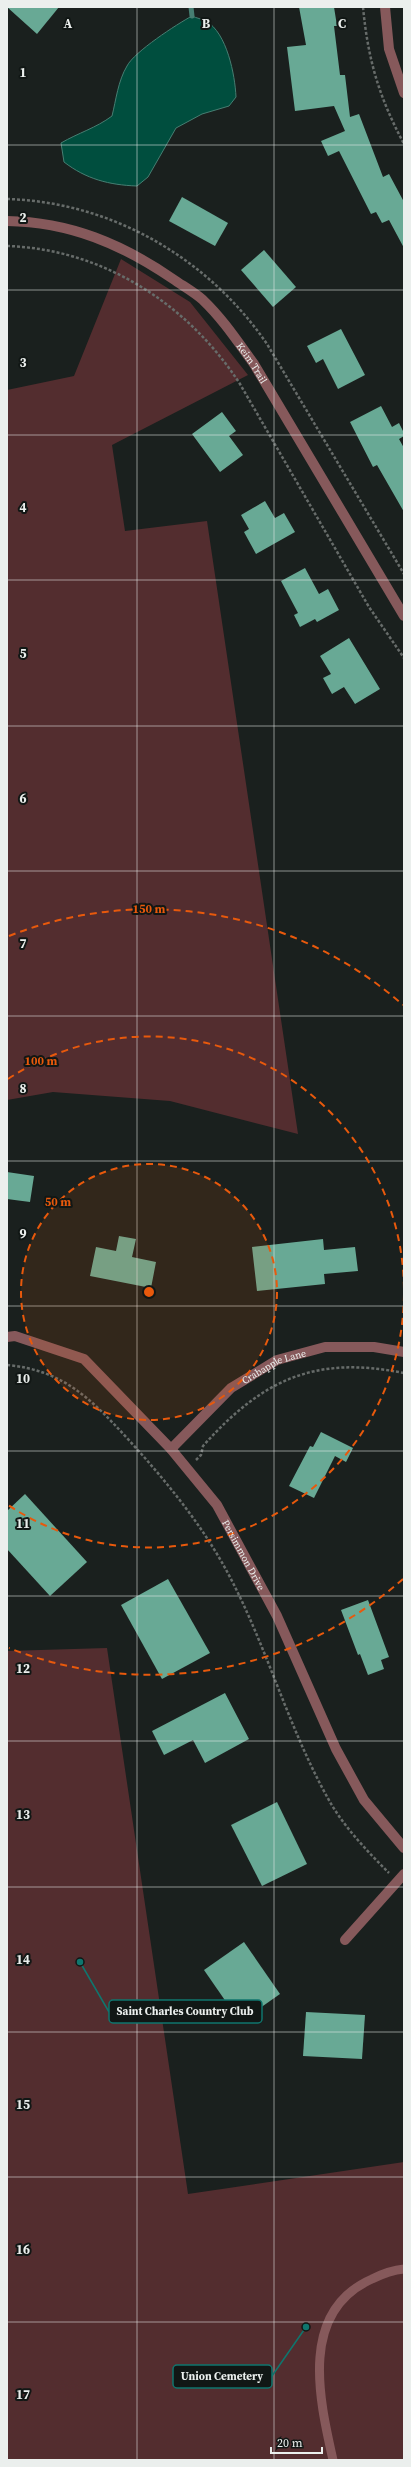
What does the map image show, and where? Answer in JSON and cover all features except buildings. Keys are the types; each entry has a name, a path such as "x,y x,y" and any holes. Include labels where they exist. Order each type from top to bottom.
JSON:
{"street":[{"path":"385,7 386,30 390,49 404,93"},
{"name":"Keim Trail","path":"7,221 32,221 109,241 147,262 202,300 228,328 254,364 404,616"},
{"name":"Persimmon Drive","path":"7,1337 15,1336 84,1359 171,1449 217,1504 277,1616 336,1749 361,1794 404,1848"},
{"name":"Crabapple Lane","path":"171,1449 231,1388 277,1360 325,1347 374,1347 404,1352"},
{"path":"345,1940 401,1878"}],"lane":[{"path":"333,2460 321,2385 320,2360 323,2333 336,2307 354,2288 380,2276 404,2269"}],"path":[{"path":"363,7 366,44 380,94 404,144"},
{"path":"7,246 40,249 100,266 151,293 181,314 202,335 222,357 240,384 369,607 404,658"},
{"path":"7,1365 38,1370 78,1389 98,1406 158,1472 186,1508 216,1551 233,1583 311,1766 331,1803 376,1860 401,1878"},
{"path":"196,1461 201,1455 203,1446 244,1404 265,1389 290,1378 325,1369 348,1367 404,1372"}],"shaded area":[{"path":"192,16 206,21 213,27 224,45 232,66 236,97 229,106 202,114 176,128 148,177 137,186 98,180 81,173 64,162 61,143 100,124 112,116 121,78 131,60 156,39"},
{"path":"121,259 190,302 248,375 112,445 125,531 207,521 298,1134 170,1101 53,1092 7,1100 7,390 74,376"},
{"path":"107,1648 188,2194 404,2162 404,2460 7,2460 7,1651"}],"waterway":[{"path":"191,7 192,16"}],"place":[{"name":"Saint Charles Country Club","path":"80,1962"},
{"name":"Union Cemetery","path":"306,2327"}]}
